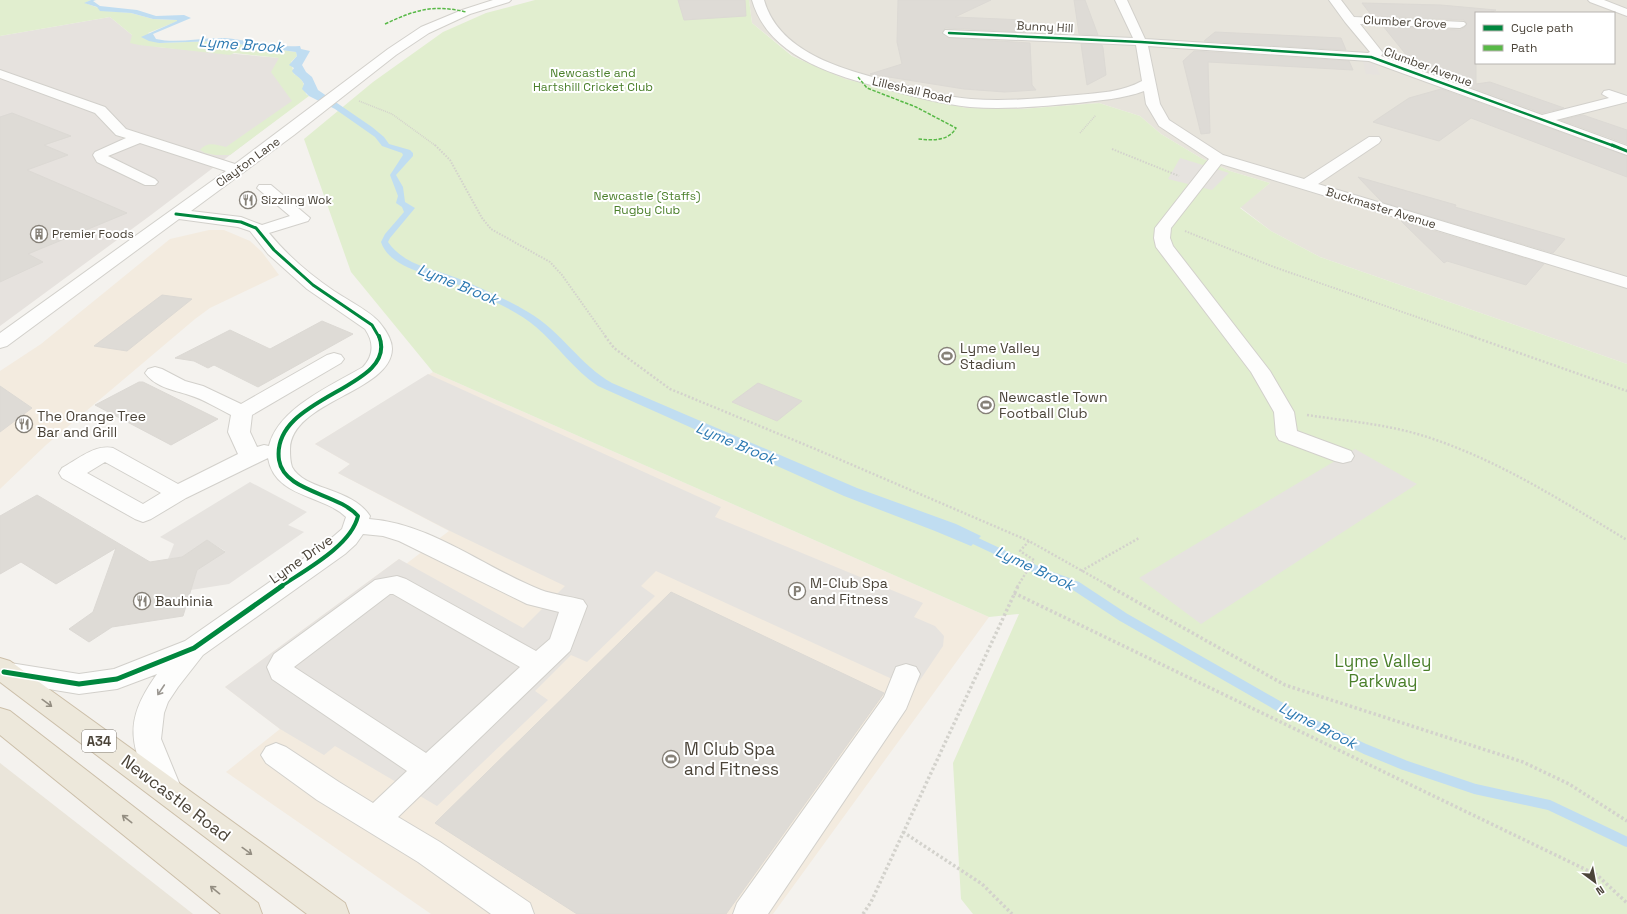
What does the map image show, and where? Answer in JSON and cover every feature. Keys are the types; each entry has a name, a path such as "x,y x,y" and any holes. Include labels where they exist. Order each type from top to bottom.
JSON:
{"highway":[{"name":"Newcastle Road","path":"2,670 168,790 193,812 333,914"},
{"path":"0,719 246,914"}],"street":[{"name":"Clayton Lane","path":"0,342 238,170 338,95 392,52 425,30 466,12 504,0"},
{"name":"Lilleshall Road","path":"758,0 760,8 769,23 782,39 800,53 858,78 935,98 971,102 1028,104 1122,93 1138,90 1149,83"},
{"name":"Buckmaster Avenue","path":"1121,0 1141,42 1154,104 1164,123 1191,143 1218,158 1627,284"},
{"path":"1335,0 1349,20 1377,53 1371,57"},
{"path":"1594,0 1627,13"},
{"name":"Clumber Grove","path":"1349,20 1460,24"},
{"name":"Bunny Hill","path":"949,33 1141,42"},
{"name":"Clumber Avenue","path":"1141,42 1371,57 1627,151"},
{"path":"0,74 100,110 121,132 238,170"},
{"name":"Lilleshall Road","path":"1122,93 1154,104"},
{"path":"1543,119 1623,99 1609,94"},
{"path":"139,138 100,155 102,159 110,164 150,182"},
{"path":"1306,185 1374,140"},
{"path":"1218,158 1163,228 1162,238 1165,247 1260,371 1284,412 1287,435 1343,456"},
{"path":"258,231 302,218 265,188"},
{"path":"176,214 241,222 256,228 274,250 313,285 372,325 378,334 382,344 382,355 378,363 370,371 301,412 290,423 278,448 279,462 285,474 301,486 353,508 358,516 356,526 384,528 407,535 536,598 574,606 561,644 375,820"},
{"path":"242,412 334,360"},
{"path":"155,373 178,386 196,390 242,412"},
{"path":"242,412 239,432 250,456"},
{"path":"178,493 250,456 278,448"},
{"name":"Lyme Drive","path":"2,670 79,684 117,680 194,648 351,537 356,526"},
{"path":"428,770 282,672 280,667 283,661 384,586 398,585 539,664"},
{"name":"Lyme Drive","path":"168,790 147,740 147,726 151,706 162,688 194,648"},
{"path":"749,914 896,701 906,674"},
{"path":"276,755 328,791 429,852 518,914"}],"path":[{"path":"338,95 392,114 433,142 450,160 482,218 491,229 517,242 550,262 562,275 614,348 670,389 813,448 1029,541 1285,685 1523,762 1569,784 1627,821"},
{"path":"1112,149 1198,183"},
{"path":"1166,223 1274,267 1627,391"},
{"path":"1284,412 1393,427 1425,436 1481,457 1557,497 1627,540"},
{"path":"1080,571 1139,538"},
{"path":"863,914 871,902 1014,593 1034,560 1020,551 1029,541"},
{"path":"1014,593 1597,875 1627,903"},
{"path":"903,832 982,884 1012,914"}],"shaded area":[{"path":"749,0 1627,0 1627,364 1320,257 1271,231 1240,207 1270,183 1230,171 1201,158 1161,134 1140,116 1099,103 1021,109 966,108 844,79 793,56 752,23"},
{"path":"110,17 132,35 157,47 280,58 297,104 151,215 0,326 0,36"},
{"path":"1363,61 1375,64 1380,75 1366,74"},
{"path":"1180,158 1229,173 1212,190 1168,179"},
{"path":"209,230 224,230 250,241 262,252 279,275 210,308 195,319 46,445 0,489 0,371 41,344 170,239"},
{"name":"M-Club Spa and Fitness","path":"433,372 989,617 773,914 431,914 226,772 280,729 225,687 399,559 406,564 449,531 338,473 350,464 315,444"},
{"name":"M-Club Spa and Fitness","path":"428,374 721,507 715,517 923,603 914,617 935,626 944,636 943,646 914,689 656,571 641,586 655,596 587,662 571,655 535,691 548,700 437,806 335,746 324,755 280,729 225,687 399,559 523,628 565,586 450,531 338,473 350,464 315,444"},
{"path":"1355,449 1417,484 1201,624 1139,578"},
{"path":"250,482 307,512 288,525 304,532 229,584 191,590 197,570 225,551 207,540 182,557 168,559 174,544 160,537"},
{"path":"0,763 105,845 193,914 0,914"}],"green space":[{"path":"0,0 91,0 85,3 107,11 131,13 153,19 177,20 178,21 148,33 159,43 217,41 296,52 297,56 291,62 294,74 304,84 306,94 309,96 230,155 205,153 200,150 206,145 212,144 226,147 292,101 271,72 279,58 234,53 230,55 130,43 132,35 110,17 0,36"},
{"name":"Lyme Valley Parkway","path":"535,0 749,0 752,23 792,56 845,79 966,108 1021,109 1099,103 1140,116 1161,134 1201,158 1230,171 1270,183 1240,208 1271,231 1320,257 1627,364 1627,914 973,914 961,899 953,763 1019,614 989,617 433,372 351,272 304,139 373,82 443,32 486,13"}],"water":[{"path":"91,0 96,0 93,1 100,6 137,10 156,16 184,15 191,18 153,34 156,39 181,41 224,38 271,45 300,46 301,49 310,51 302,65 306,72 312,77 318,90 372,127 384,137 389,144 410,150 413,153 413,156 396,175 403,187 405,202 415,208 388,242 402,256 420,265 457,278 484,290 528,312 551,329 590,367 612,383 857,488 956,524 981,536 971,546 844,496 598,386 581,373 536,327 520,315 461,286 404,265 394,259 386,251 381,242 385,234 404,212 402,207 396,203 398,196 390,175 403,155 402,153 382,146 375,137 335,109 309,96 302,89 304,84 303,82 292,71 294,68 289,65 297,56 296,52 217,41 159,43 149,41 141,37 177,20 153,19 131,13 100,11 97,7 84,3"}],"building":[{"path":"678,0 745,0 746,16 684,20"},
{"path":"898,0 991,0 955,17 1024,20 1024,32 945,28 942,33 949,38 1030,43 1032,85 1036,90 1005,92 964,89 870,74 902,64 897,42"},
{"path":"1074,0 1085,0 1098,35 1079,34"},
{"path":"1362,3 1441,5 1496,10 1492,12 1475,12 1476,84 1490,82 1564,108 1542,113 1460,83 1472,80 1444,78 1416,67 1383,26 1460,30 1465,27 1467,23 1464,20 1372,16"},
{"path":"1215,32 1341,38 1346,50 1204,41"},
{"path":"1081,44 1102,45 1103,48 1106,75 1087,85"},
{"path":"1194,51 1349,61 1353,70 1208,62 1210,133 1201,134 1183,61"},
{"path":"1441,89 1627,156 1627,177 1471,118 1439,141 1373,122 1409,98"},
{"name":"Premier Foods","path":"12,113 71,136 44,145 68,155 27,170 127,213 28,254 43,262 0,282 0,117"},
{"path":"1583,115 1627,130 1627,144 1561,120"},
{"path":"1358,177 1456,205 1455,207 1565,239 1553,253 1382,202"},
{"path":"1401,221 1544,264 1526,285 1447,261 1444,263"},
{"path":"162,295 192,299 127,351 94,346"},
{"path":"322,321 353,334 258,387 214,365 208,368 194,361 175,358 230,330 270,349"},
{"path":"139,382 143,382 218,419 171,445 95,405"},
{"path":"758,383 802,401 777,421 732,402"},
{"path":"0,386 32,408 0,432"},
{"path":"37,495 150,562 182,557 207,540 225,552 197,570 183,616 112,627 89,642 69,629 93,612 116,548 56,584 21,562 0,574 0,516"},
{"name":"M Club Spa and Fitness","path":"671,592 884,693 726,914 577,914 435,823"}],"waterway":[{"name":"Lyme Brook","path":"967,537 1046,574 1069,582 1077,587"},
{"name":"Lyme Brook","path":"1076,586 1123,617 1296,716 1365,749 1404,765 1475,789 1549,805 1627,842"}],"marked path":[{"path":"385,24 407,14 433,7 466,12"},
{"path":"858,77 867,88 916,107 956,128 949,136 939,140 917,139"}],"cycle path":[{"path":"949,33 1141,42 1371,57 1627,151"},
{"path":"4,672 79,684 117,679 194,648 336,548 347,538 355,526 358,516 353,510 333,498 303,487 287,476 280,463 279,446 288,426 304,411 370,371 379,360 382,349 376,331 372,325 313,285 274,250 256,228 241,222 176,214"}],"place":[{"name":"Sizzling Wok","path":"248,200"},
{"name":"Premier Foods","path":"39,234"},
{"name":"Lyme Valley Stadium","path":"947,356"},
{"name":"Newcastle Town Football Club","path":"986,405"},
{"name":"The Orange Tree Bar and Grill","path":"24,424"},
{"name":"M-Club Spa and Fitness","path":"797,591"},
{"name":"Bauhinia","path":"142,601"},
{"name":"M Club Spa and Fitness","path":"671,759"}],"park label":[{"name":"Newcastle and Hartshill Cricket Club","path":"593,80"},
{"name":"Newcastle (Staffs) Rugby Club","path":"647,203"}]}
